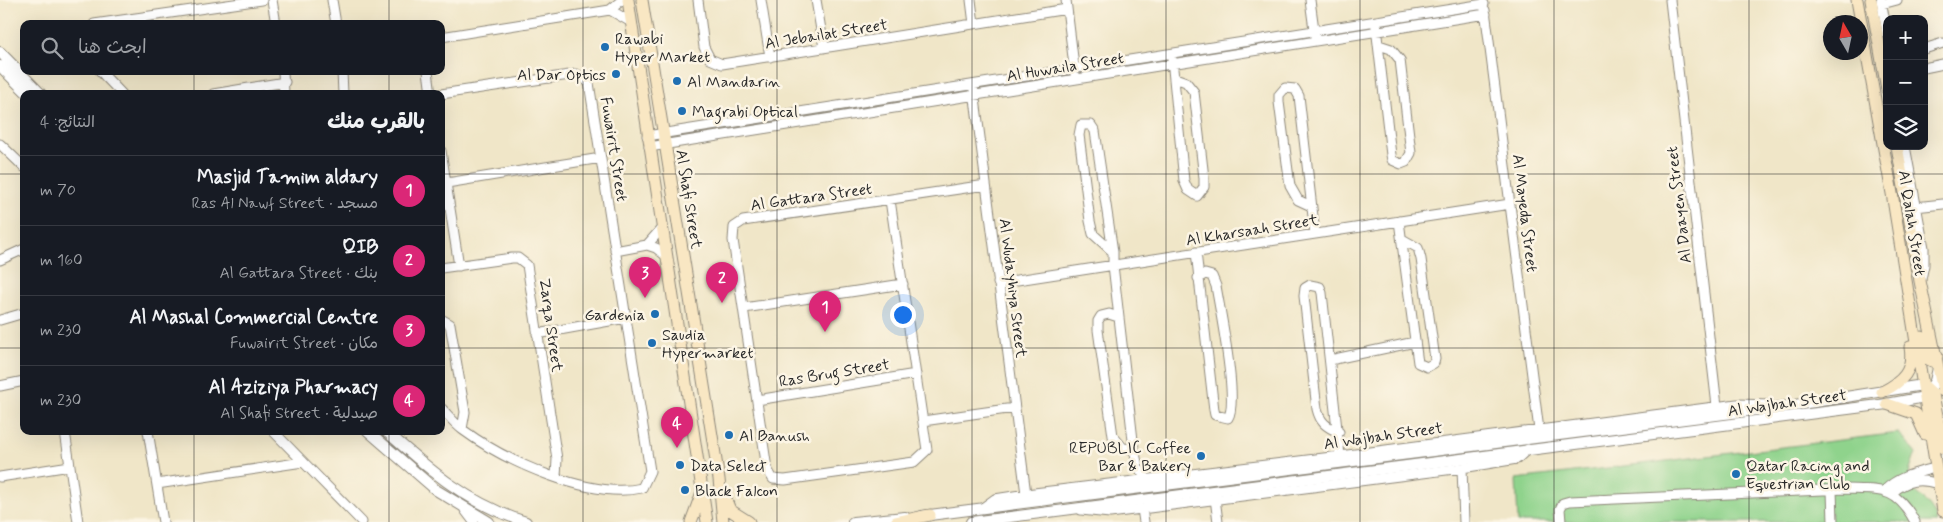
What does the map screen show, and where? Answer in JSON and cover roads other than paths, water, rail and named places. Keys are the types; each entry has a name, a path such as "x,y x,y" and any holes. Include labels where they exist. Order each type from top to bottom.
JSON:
{"main road":[{"name":"Al Shafi Street","path":"628,0 648,141 703,483 707,522"},
{"name":"Al Shafi Street","path":"642,0 719,479 723,522"},
{"name":"Al Qalah Street","path":"1857,0 1926,391 1934,463 1943,511"},
{"path":"1878,1 1884,60"},
{"name":"Al Qalah Street","path":"1898,150 1920,281 1943,391"},
{"path":"1904,268 1910,280 1928,358 1932,361 1938,361"},
{"path":"1882,392 1901,380 1909,369 1912,356 1901,282 1904,268"},
{"path":"1926,391 1934,399 1943,448"},
{"path":"1887,404 1916,414 1921,422 1934,463"},
{"path":"692,421 706,475 713,522"},
{"path":"719,479 730,510 749,522"},
{"path":"691,522 700,503 703,483"},
{"path":"896,522 930,515"}],"street":[{"path":"122,20 262,0"},
{"path":"272,0 275,20"},
{"path":"332,0 335,20"},
{"path":"445,36 610,10 622,0"},
{"name":"Al Jebailat Street","path":"698,0 704,47 710,59 722,64 974,24 1066,4"},
{"path":"761,0 770,57"},
{"path":"816,0 824,48"},
{"path":"971,0 974,24"},
{"path":"1310,0 1316,41"},
{"name":"Al Daayen Street","path":"1670,0 1717,406"},
{"path":"1883,19 1878,1 1897,0"},
{"name":"Al Huwaila Street","path":"664,139 809,111 1314,31 1484,2"},
{"name":"Al Mayeda Street","path":"1484,2 1539,430"},
{"path":"1066,4 1076,79"},
{"path":"610,10 625,16 631,22"},
{"name":"Al Huwaila Street","path":"648,141 811,122 1486,14"},
{"path":"1375,21 1391,155 1392,160 1401,164 1406,162 1411,153 1400,60 1391,49 1379,45"},
{"path":"1928,47 1943,43"},
{"path":"0,52 20,72"},
{"path":"1171,54 1175,78 1184,181 1188,190 1196,196 1204,187 1204,178 1194,92 1186,82 1175,78"},
{"path":"1928,67 1943,64"},
{"path":"0,66 24,90"},
{"name":"Fuwairit Street","path":"445,93 576,74 583,77 589,83 650,471 647,481 642,488 627,491 573,483 556,478 514,461 462,429 445,412"},
{"path":"22,75 37,90"},
{"path":"104,75 118,90"},
{"path":"284,75 284,90"},
{"path":"342,75 343,90"},
{"path":"429,75 430,90"},
{"path":"237,90 285,82"},
{"name":"Al Wudayhiya Street","path":"973,85 1026,494"},
{"path":"1311,206 1298,200 1290,186 1279,102 1279,94 1285,88 1295,89 1299,96 1315,234"},
{"path":"809,111 811,122"},
{"path":"1113,252 1093,234 1079,135 1080,125 1091,125 1095,131 1113,252 1118,317 1136,462 1135,472 1130,482"},
{"path":"0,144 20,163"},
{"name":"Al Qalah Street","path":"1907,150 1924,256 1920,281"},
{"path":"447,183 601,158"},
{"path":"445,172 459,266"},
{"name":"Al Gattara Street","path":"890,200 927,450 914,462 785,480 773,479 767,469 733,240 734,227 743,221 986,185"},
{"name":"Al Kharsaah Street","path":"998,283 1510,204"},
{"path":"1915,207 1943,204"},
{"path":"1399,221 1419,365 1431,366 1435,359 1421,259 1418,248 1402,239"},
{"path":"647,245 662,228"},
{"path":"615,251 647,245 656,248 666,256"},
{"path":"0,260 20,252"},
{"path":"1196,252 1198,278 1215,416 1228,418 1232,412 1230,380 1216,286 1212,276 1205,274 1198,278"},
{"name":"Zarqa Street","path":"445,268 512,258 523,261 529,268 537,334 557,459 556,478"},
{"path":"744,308 903,284"},
{"path":"1339,432 1320,420 1317,409 1304,296 1305,288 1310,285 1320,287 1322,293 1339,432 1340,456"},
{"path":"0,320 20,314"},
{"path":"1118,317 1109,314 1101,316 1098,321 1098,330 1113,436 1123,448 1134,449"},
{"path":"537,334 626,318"},
{"path":"445,321 450,324 465,412 462,429"},
{"path":"1330,360 1415,342"},
{"path":"1926,391 1938,361"},
{"name":"Ras Brug Street","path":"757,400 916,374"},
{"path":"0,386 20,382"},
{"name":"Al Wajbah Street","path":"854,522 930,515 1788,406 1882,392 1926,391"},
{"name":"Al Wajbah Street","path":"971,522 1887,404 1926,391"},
{"name":"Al Wajbah Street","path":"984,507 995,499 1026,494 1340,456 1717,406 1737,404 1788,406"},
{"path":"923,421 1014,408"},
{"path":"66,435 78,522"},
{"path":"149,435 163,522"},
{"path":"277,435 362,522"},
{"path":"373,435 436,490 465,510 489,522"},
{"path":"390,435 434,474 470,497 526,522"},
{"name":"Al Wajbah Street","path":"1073,509 1110,513 1214,498 1462,468 1517,459 1529,449"},
{"path":"157,484 303,462"},
{"path":"1136,462 1147,480"},
{"path":"1888,492 1896,480 1934,463"},
{"path":"0,477 70,466"},
{"path":"1462,468 1464,522"},
{"path":"1561,522 1560,509 1563,503 1570,501 1832,490 1888,492 1912,481 1938,484"},
{"path":"1832,490 1833,522"},
{"path":"1888,492 1915,522"},
{"path":"1214,498 1218,522"},
{"path":"1142,508 1144,522"},
{"path":"465,510 474,522"}],"place":[{"name":"Rawabi Hyper Market","path":"605,47"},
{"name":"Al Dar Optics","path":"616,74"},
{"name":"Al Mandarin","path":"677,81"},
{"name":"Magrabi Optical","path":"682,111"},
{"name":"Al Mashal Commercial Centre","path":"645,298"},
{"name":"QIB","path":"722,303"},
{"name":"Gardenia","path":"655,314"},
{"name":"Masjid Tamim aldary","path":"825,332"},
{"name":"Saudia Hypermarket","path":"652,343"},
{"name":"Al Banush","path":"729,435"},
{"name":"Al Aziziya Pharmacy","path":"677,448"},
{"name":"REPUBLIC Coffee Bar & Bakery","path":"1201,456"},
{"name":"Data Select","path":"680,465"},
{"name":"Qatar Racing and Equestrian Club","path":"1736,474"},
{"name":"Black Falcon","path":"685,490"}]}
